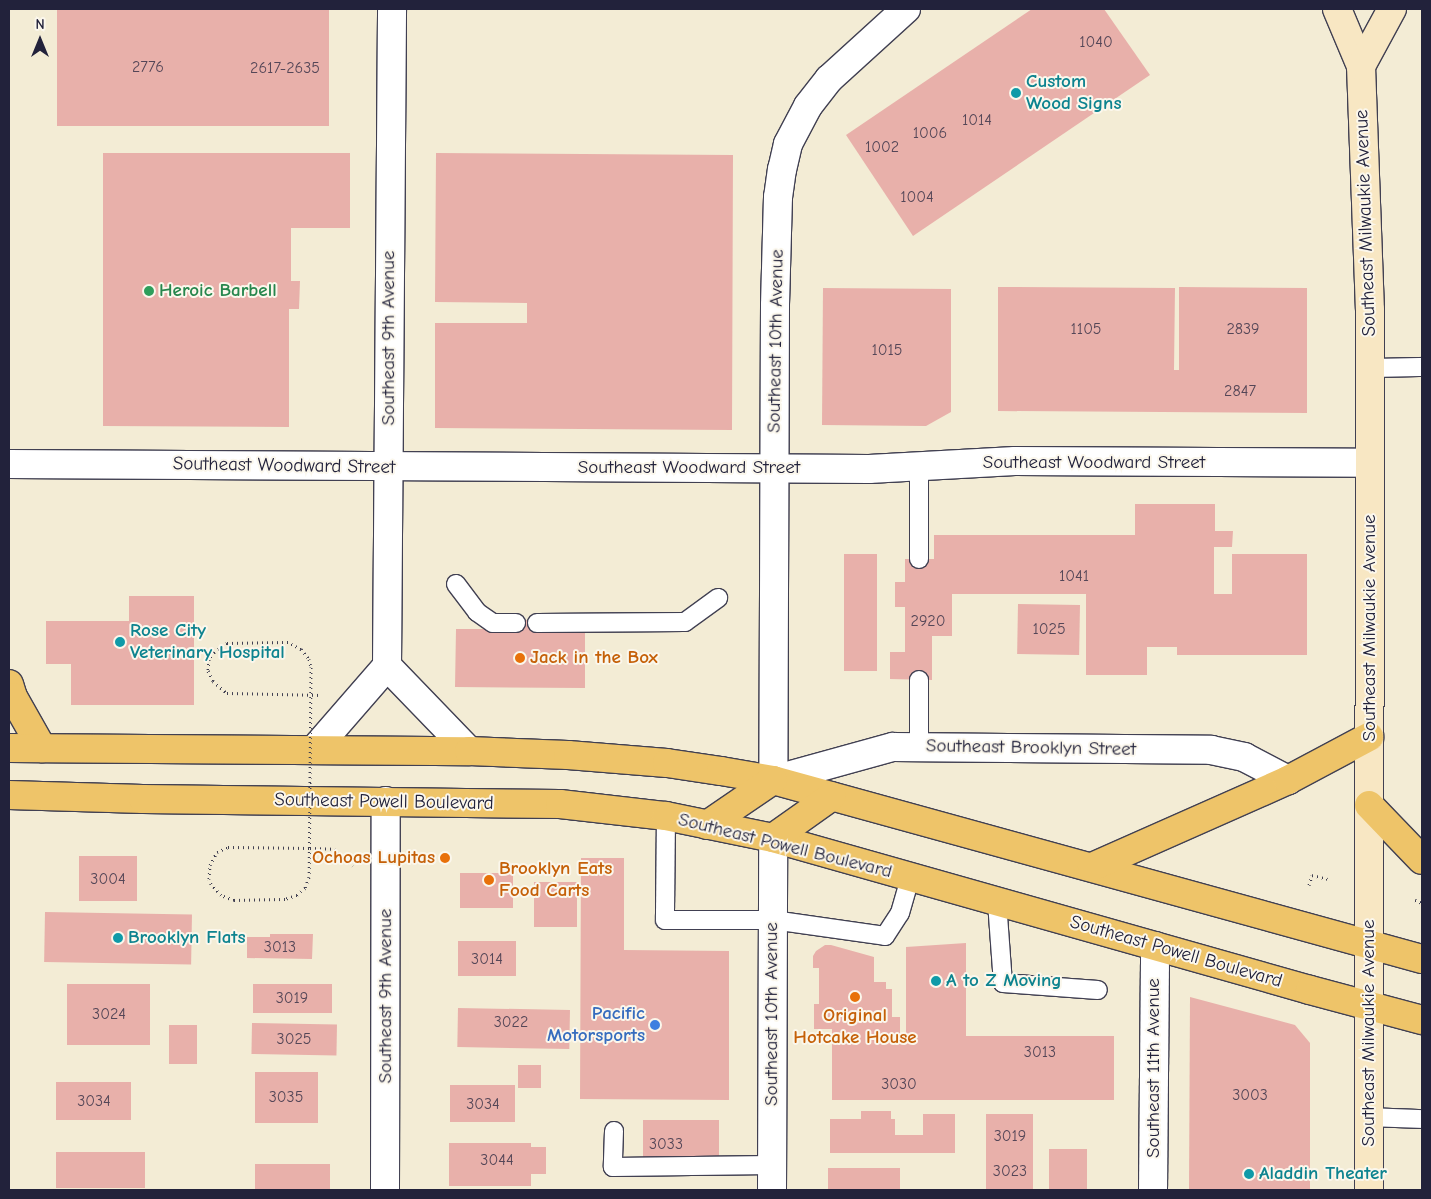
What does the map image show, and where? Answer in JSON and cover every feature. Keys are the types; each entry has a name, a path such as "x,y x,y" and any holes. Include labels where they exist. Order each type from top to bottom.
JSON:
{"main road":[{"path":"1337,9 1361,66"},
{"path":"1361,66 1392,9"},
{"name":"Southeast Milwaukie Avenue","path":"1361,66 1370,310 1369,1190"},
{"path":"9,684 12,697 42,748"},
{"path":"1092,867 1288,780 1370,737"},
{"path":"9,748 469,752 568,755 667,763 773,780 1422,959"},
{"path":"707,825 773,780"},
{"name":"Southeast Powell Boulevard","path":"9,795 143,799 560,804 666,816 772,838 1422,1020"},
{"path":"772,838 832,796"},
{"path":"1370,805 1422,860"}],"street":[{"name":"Southeast 9th Avenue","path":"387,666 392,9"},
{"name":"Southeast 10th Avenue","path":"773,780 775,306 778,197 782,168 788,144 808,106 829,80 906,9"},
{"name":"Southeast Woodward Street","path":"9,464 775,469 920,468 1015,461 1370,463"},
{"path":"314,750 387,666 469,752"},
{"name":"Southeast Brooklyn Street","path":"773,780 893,747 1212,750 1244,757 1288,780"},
{"name":"Southeast 9th Avenue","path":"385,1190 386,801"},
{"name":"Southeast 10th Avenue","path":"772,838 772,1177"},
{"name":"Southeast 11th Avenue","path":"1153,1190 1155,946"}],"lane":[{"path":"1370,368 1422,367"},
{"path":"920,468 920,559"},
{"path":"456,584 477,612 493,623 516,623"},
{"path":"537,623 685,622 718,598"},
{"path":"919,680 919,747"},
{"path":"666,816 665,920 772,920 885,936 900,913 910,877"},
{"path":"997,902 1003,983 1098,990"},
{"path":"1369,1117 1422,1119"},
{"path":"614,1131 613,1167 772,1177"}],"path":[{"path":"326,695 227,693 217,686 210,677 210,659 214,652 227,643 288,642 301,649 309,659 311,667 309,877 302,891 285,899 234,900 221,895 209,879 210,865 217,852 228,847 310,848 334,849 352,863 354,869"},
{"path":"1309,885 1312,875 1328,878"},
{"path":"1414,900 1422,903"}],"building":[{"path":"57,9 329,9 329,126 57,126"},
{"path":"1032,9 1104,9 1150,75 913,236 846,135"},
{"path":"103,153 350,153 350,228 291,228 291,281 300,281 299,309 289,309 289,427 103,426"},
{"path":"436,153 733,155 732,430 435,428 435,323 527,323 527,303 435,302"},
{"path":"998,287 1175,288 1174,370 1179,370 1179,287 1307,288 1307,413 998,411"},
{"path":"823,288 951,289 951,412 926,426 822,425"},
{"path":"1135,504 1215,504 1215,531 1233,531 1232,547 1214,547 1214,594 1232,594 1232,554 1307,554 1307,655 1177,655 1177,647 1147,647 1147,675 1086,675 1086,594 952,594 952,636 932,636 932,680 890,679 890,652 905,652 905,607 895,607 895,582 905,582 905,559 934,559 934,535 1135,535"},
{"path":"844,554 877,554 877,671 844,671"},
{"name":"Rose City Veterinary Hospital","path":"129,596 194,596 194,705 71,705 71,664 46,664 46,621 129,621"},
{"path":"1018,604 1080,605 1079,655 1017,654"},
{"name":"Jack in the Box","path":"516,620 537,620 585,629 585,688 455,687 456,629 516,629"},
{"path":"79,856 137,856 137,901 79,901"},
{"name":"Pacific Motorsports","path":"581,858 624,858 624,950 729,951 729,1100 580,1099"},
{"path":"460,873 513,873 513,908 460,908"},
{"path":"534,882 577,882 577,927 534,927"},
{"name":"Brooklyn Flats","path":"45,912 192,915 191,965 44,962"},
{"path":"270,934 313,934 312,959 247,958 247,937 270,937"},
{"path":"458,941 516,941 516,976 458,976"},
{"path":"966,943 966,1036 1114,1036 1114,1100 832,1100 832,1029 814,1029 814,1004 819,1004 819,968 813,968 813,956 816,951 825,945 831,945 874,957 874,982 886,982 886,989 892,989 892,1017 900,1017 900,1036 906,1036 906,947"},
{"path":"67,984 150,984 150,1045 67,1045"},
{"path":"253,984 332,984 332,1013 253,1013"},
{"path":"1190,997 1295,1025 1310,1043 1310,1190 1189,1190"},
{"path":"458,1008 570,1010 569,1049 457,1047"},
{"path":"252,1023 337,1024 336,1055 251,1054"},
{"path":"169,1025 197,1025 197,1064 169,1064"},
{"path":"518,1065 541,1065 541,1088 518,1088"},
{"path":"255,1072 318,1072 318,1123 255,1123"},
{"path":"56,1082 131,1082 131,1120 56,1120"},
{"path":"450,1085 515,1085 515,1122 450,1122"},
{"path":"861,1111 891,1111 891,1119 895,1119 895,1135 923,1135 923,1114 955,1114 955,1153 830,1153 830,1119 861,1119"},
{"path":"986,1114 1033,1114 1033,1190 986,1190"},
{"path":"643,1120 719,1120 719,1157 643,1157"},
{"path":"449,1143 531,1143 531,1147 546,1147 546,1174 531,1174 531,1186 449,1186"},
{"path":"1049,1149 1087,1149 1087,1190 1049,1190"},
{"path":"56,1152 145,1152 145,1188 56,1188"},
{"path":"255,1164 330,1164 330,1190 255,1190"},
{"path":"828,1168 900,1168 900,1190 828,1190"}],"place":[{"name":"Custom Wood Signs","path":"1016,93"},
{"name":"Heroic Barbell","path":"149,291"},
{"name":"Rose City Veterinary Hospital","path":"120,642"},
{"name":"Jack in the Box","path":"520,658"},
{"name":"Ochoas Lupitas","path":"445,858"},
{"name":"Brooklyn Eats Food Carts","path":"489,880"},
{"name":"Brooklyn Flats","path":"118,938"},
{"name":"A to Z Moving","path":"936,981"},
{"name":"Original Hotcake House","path":"855,997"},
{"name":"Pacific Motorsports","path":"655,1025"},
{"name":"Aladdin Theater","path":"1249,1174"}]}
